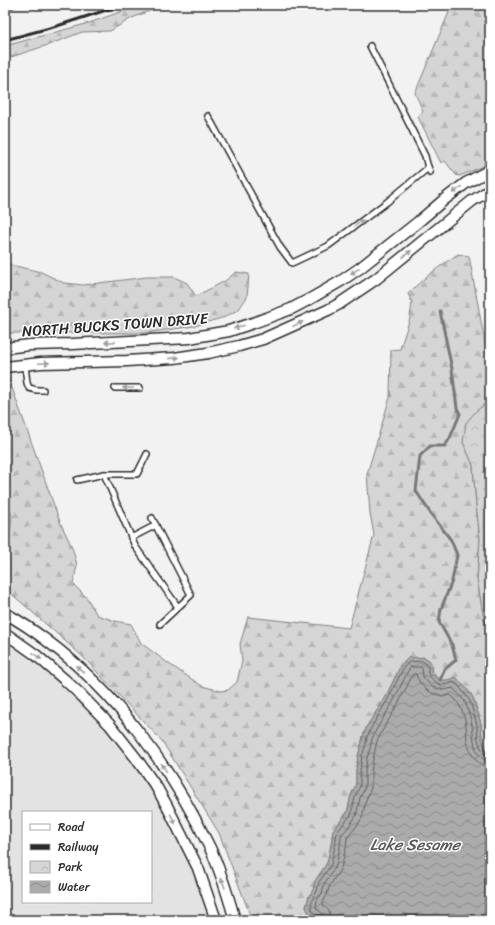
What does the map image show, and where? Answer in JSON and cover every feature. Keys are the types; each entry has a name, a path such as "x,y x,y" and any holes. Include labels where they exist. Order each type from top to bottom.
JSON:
{"street":[{"name":"NORTH BUCKS TOWN DRIVE","path":"5,348 30,345 80,344 189,338 228,331 253,323 291,309 341,281 366,264 461,187 477,176 490,170"},
{"path":"5,367 41,363 174,358 208,353 239,346 263,338 339,304 376,279 472,201 490,190"},
{"path":"5,613 46,640 86,674 127,719 153,751 189,808 210,849 223,882 235,920"},
{"path":"5,633 36,655 80,694 110,725 136,758 164,800 198,868 216,920"}],"lane":[{"path":"208,116 280,247 292,263 328,246 429,170 425,156 370,46"},
{"path":"25,365 29,388 43,390"},
{"path":"115,388 140,388"},
{"path":"77,480 104,474 137,474 147,454"},
{"path":"104,474 135,546 178,607"},
{"path":"152,518 191,595 160,624"},
{"path":"131,538 156,525"}],"shaded area":[{"path":"5,641 54,677 89,711 114,738 151,784 176,833 196,879 210,920 5,920"}],"green space":[{"path":"140,5 164,5 132,18 110,31 82,32 5,59 5,46 89,23"},
{"path":"452,5 490,5 490,163 460,176 456,175 445,161 441,163 418,117 423,111 415,93"},
{"path":"458,254 469,256 490,370 490,401 483,405 463,442 473,465 480,539 477,579 484,619 490,634 490,680 488,687 490,755 482,738 481,724 474,700 471,694 456,677 448,680 437,678 431,672 432,666 429,660 423,657 416,658 401,665 385,698 367,726 363,736 358,756 356,785 351,795 347,813 333,830 327,863 315,881 313,890 309,896 306,907 310,915 318,920 252,920 219,833 162,741 82,656 5,588 5,559 12,516 5,495 5,374 7,374 60,522 72,547 77,565 73,584 87,598 97,615 131,624 141,643 202,686 221,691 228,690 237,682 242,661 240,644 248,617 349,628 374,535 370,513 367,474 390,397 391,350 400,349 410,318 412,302 408,294 432,272"},
{"path":"5,261 11,265 41,272 64,283 83,285 147,277 174,277 187,283 196,296 225,281 236,272 249,274 247,297 239,309 225,317 195,326 146,333 5,333"},
{"path":"490,401 490,634 484,619 477,579 480,539 473,465 463,442 466,423 477,410"}],"water":[{"name":"Lake Sesame","path":"409,657 426,658 429,660 431,662 431,673 440,680 448,680 456,677 471,694 474,700 481,724 482,739 490,755 490,920 318,920 310,915 306,907 315,881 327,863 333,830 347,813 351,795 356,785 358,756 363,736 367,726 385,698 401,665"}],"waterway":[{"path":"440,311 452,369 457,408 460,414 445,446 430,446 420,456 416,491 451,540 457,555 452,581 441,609 439,622 452,645 456,660 445,669 440,680"}],"railway":[{"path":"5,9 19,5"},
{"path":"5,40 57,26 122,5"}]}
